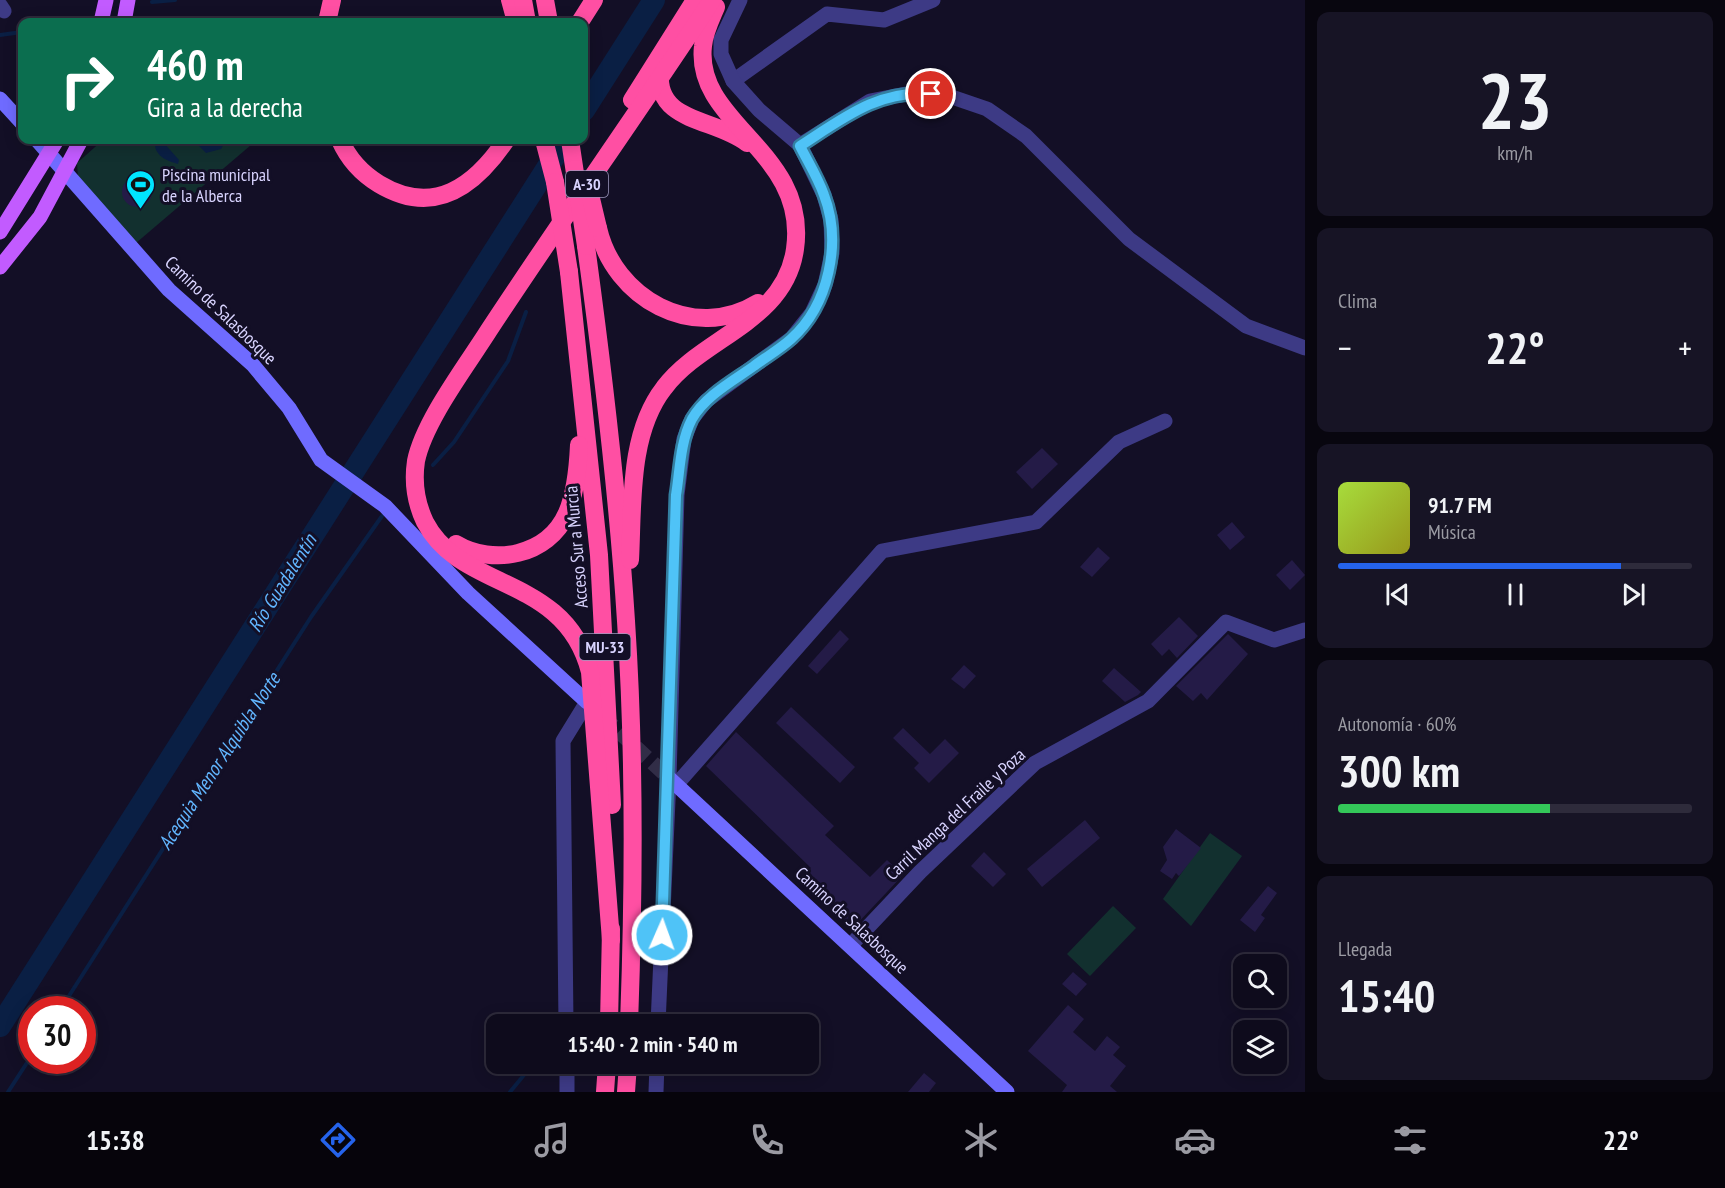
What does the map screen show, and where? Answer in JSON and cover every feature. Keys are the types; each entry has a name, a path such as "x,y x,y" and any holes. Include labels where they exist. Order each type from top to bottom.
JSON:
{"highway":[{"path":"328,18 332,0"},
{"path":"510,0 515,18"},
{"path":"523,0 526,18"},
{"path":"545,0 548,18"},
{"path":"583,18 594,0"},
{"path":"696,0 663,62 659,81 667,101 677,112 732,133 768,158"},
{"path":"611,940 590,672 581,644 565,623 544,605 463,561 441,543 424,520 415,492 416,461 433,421 696,0"},
{"path":"522,280 712,0"},
{"path":"626,621 639,446 652,410 663,388 675,376 756,316 771,299 787,275 796,239 793,210 779,174 768,158 718,103 707,83 703,45 719,0"},
{"path":"342,144 350,159 370,179 396,193 418,198 446,194 470,182 493,160 503,144"},
{"name":"Acceso Sur a Murcia","path":"547,144 555,182 577,335 599,555 612,799 609,1014"},
{"name":"MU-33","path":"571,144 604,381 626,621 633,821 630,1014"},
{"name":"A-30","path":"577,144 598,228 608,256 625,282 653,304 681,315 706,319 733,316 766,297 787,275"},
{"path":"415,492 438,530 468,551 492,556 516,554 528,550 552,534 566,515 579,465 577,335"},
{"path":"605,1092 606,1074"},
{"path":"626,1092 627,1074"}],"main road":[{"path":"102,18 106,0"},
{"path":"125,18 128,0"},
{"path":"0,232 55,144"},
{"path":"0,267 40,217 79,144"}],"street":[{"path":"659,1014 673,781 676,495 684,439 692,419 706,401 792,338 812,313 825,285 832,253 831,220 824,195 800,146 759,110 733,81 721,54 721,40 740,0"},
{"path":"733,81 827,14 884,20 933,0"},
{"path":"800,146 870,101 916,92 946,95 987,109 1026,136 1129,239 1246,326 1305,348"},
{"path":"0,99 18,119"},
{"name":"Camino de Salasbosque","path":"41,144 169,290 253,365 290,408 316,453 327,466 392,513 468,593 586,702 563,741 566,1014"},
{"path":"673,781 882,551 1036,522 1119,442 1165,421"},
{"name":"Carril Manga del Fraile y Poza","path":"852,945 920,872 1035,763 1148,701 1226,622 1274,640 1305,630"},
{"name":"Camino de Salasbosque","path":"673,781 852,945 1007,1092"},
{"path":"567,1074 567,1092"},
{"path":"656,1092 657,1074"}],"green space":[{"name":"Piscina municipal de la Alberca","path":"98,144 252,144 136,243 78,177 77,163"},
{"path":"1210,833 1242,856 1191,926 1163,899"},
{"path":"1113,906 1136,928 1090,976 1067,954"}],"water":[{"path":"165,144 179,160 178,164 160,155 155,145"},
{"path":"197,144 224,144 221,149 206,153"}],"building":[{"path":"137,177 148,181 152,192 148,203 137,207 126,203 122,192 126,181"},
{"path":"1042,448 1058,464 1032,489 1016,472"},
{"path":"1232,522 1245,537 1230,550 1217,535"},
{"path":"1098,547 1110,558 1092,577 1080,567"},
{"path":"1292,560 1305,575 1290,590 1276,575"},
{"path":"1179,617 1198,636 1177,658 1169,649 1162,656 1151,644"},
{"path":"840,630 849,639 817,674 808,666"},
{"path":"1228,634 1248,654 1207,700 1201,693 1193,701 1176,686"},
{"path":"964,665 976,676 964,689 951,679"},
{"path":"1114,668 1141,692 1138,695 1125,702 1102,681"},
{"path":"791,707 855,767 840,783 776,723"},
{"path":"903,728 930,754 945,739 959,753 929,783 914,768 919,763 893,738"},
{"path":"736,732 834,826 825,835 870,877 887,860 903,875 853,928 801,878 811,868 706,766"},
{"path":"1085,820 1100,838 1042,887 1027,869"},
{"path":"1176,829 1201,848 1179,876 1176,873 1172,879 1160,871 1167,860 1163,847"},
{"path":"984,852 1006,874 993,887 971,866"},
{"path":"1268,886 1277,893 1261,915 1265,918 1255,932 1240,920"},
{"path":"1073,972 1087,984 1076,996 1062,984"},
{"path":"1068,1005 1084,1019 1073,1032 1095,1051 1107,1036 1120,1047 1113,1055 1126,1066 1110,1086 1117,1092 1062,1092 1067,1085 1028,1051"},
{"path":"924,1073 936,1083 929,1092 908,1092"}],"waterway":[{"path":"152,2 175,0"},
{"name":"Río Guadalentín","path":"588,104 654,0"},
{"path":"0,35 18,33"},
{"name":"Río Guadalentín","path":"0,1026 562,144"},
{"name":"Acequia Menor Alquibla Norte","path":"433,465 454,442 508,361 526,312"},
{"name":"Acequia Menor Alquibla Norte","path":"69,996 311,617 382,516"},
{"name":"Acequia Menor Alquibla Norte","path":"8,1092 20,1074"},
{"path":"510,1092 525,1074"}],"tunnel":[{"path":"602,716 669,778"}],"place":[{"name":"Piscina municipal de la Alberca","path":"141,210"}],"route":[{"path":"662,935 669,778 676,495 684,439 692,419 706,401 792,338 812,313 825,285 832,253 831,220 824,195 800,146 870,101 916,92 931,94"}]}
